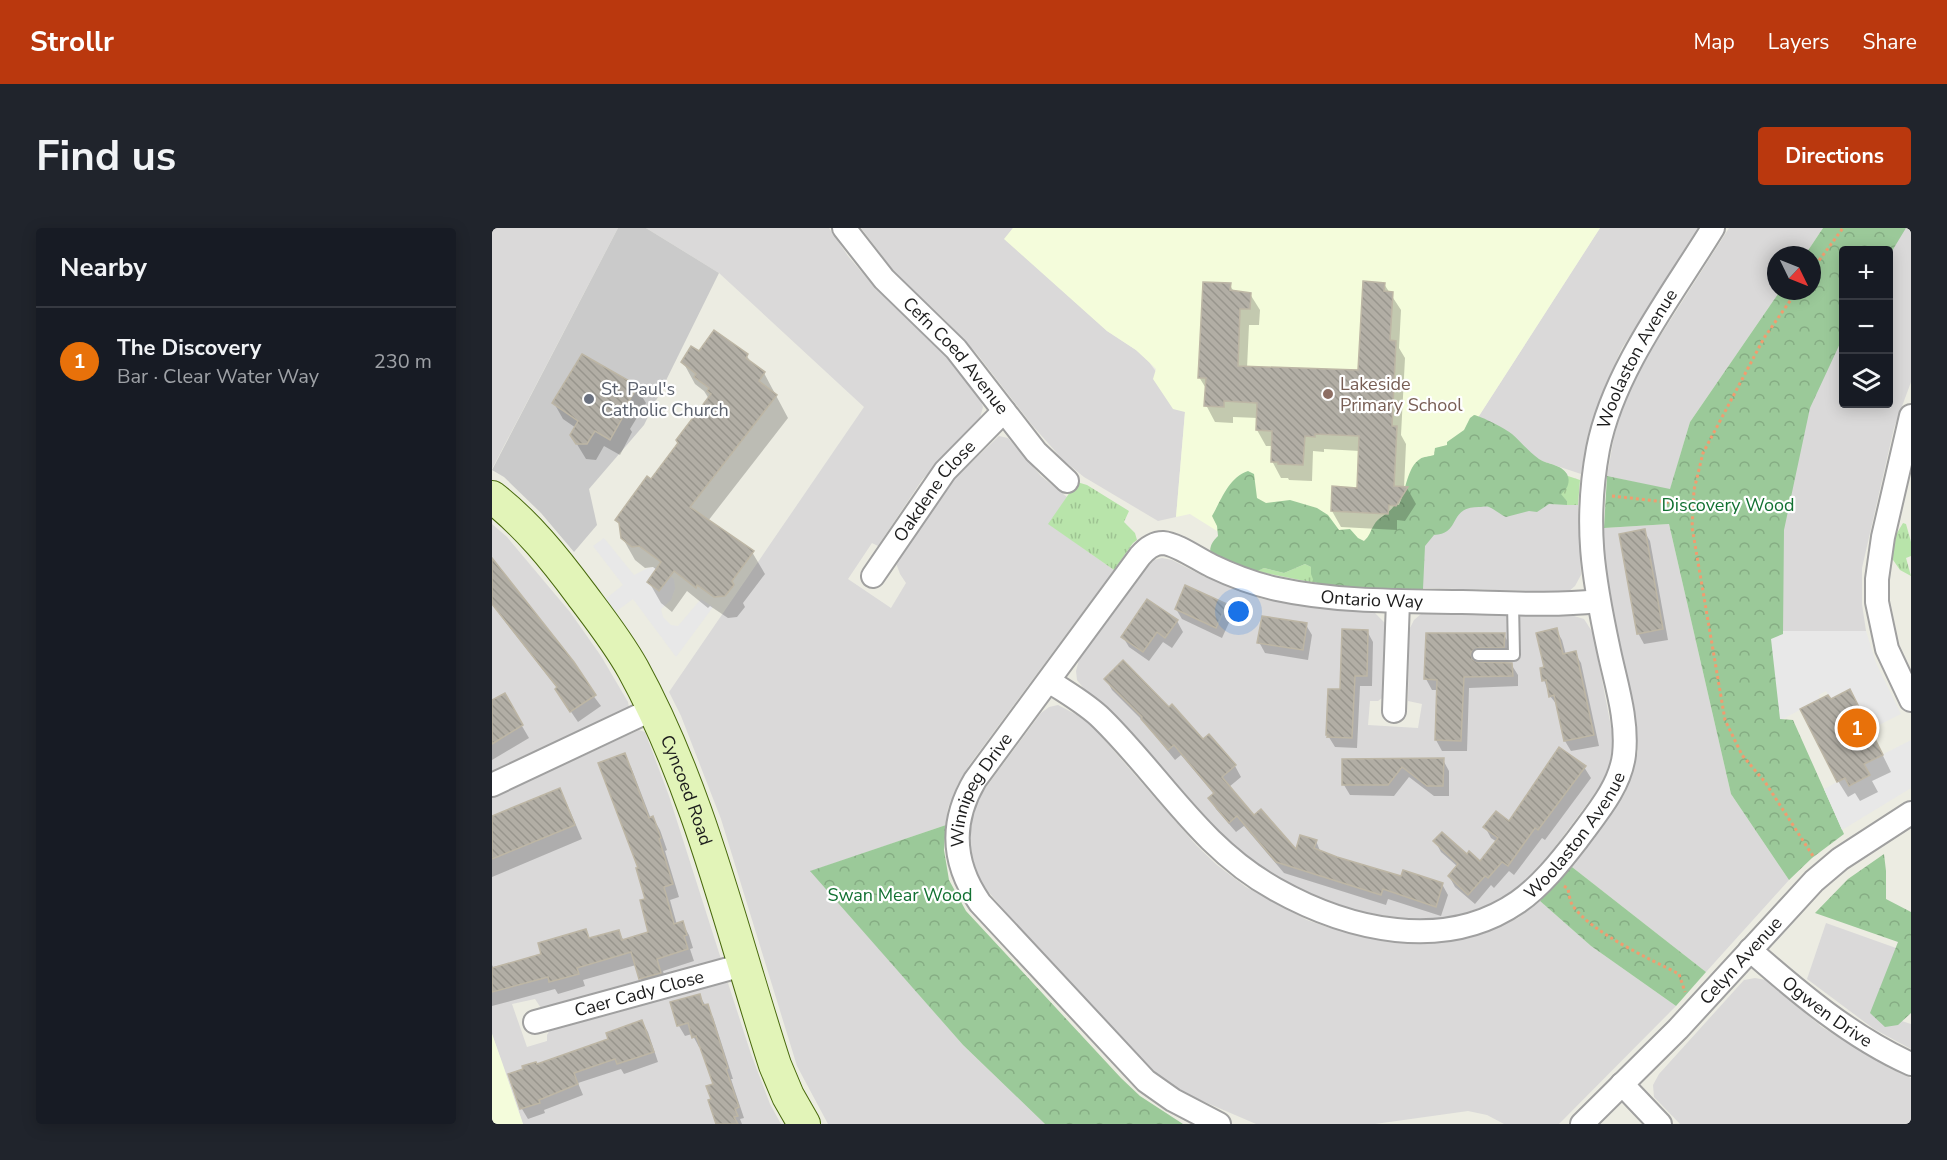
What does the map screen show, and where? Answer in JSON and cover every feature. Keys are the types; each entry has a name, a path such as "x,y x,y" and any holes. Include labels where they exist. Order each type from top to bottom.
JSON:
{"street":[{"name":"Cefn Coed Avenue","path":"844,228 884,279 956,349 1042,458 1067,481"},
{"name":"Woolaston Avenue","path":"1049,681 1101,718 1220,852 1261,881 1327,914 1371,927 1419,932 1461,927 1499,913 1516,903 1548,875 1607,798 1616,782 1624,756 1623,717 1598,601 1590,539 1591,504 1599,446 1621,379 1713,228"},
{"name":"Oakdene Close","path":"873,576 945,471 1004,411"},
{"path":"1911,416 1902,500 1879,555 1877,602 1887,650 1911,700"},
{"name":"Cyncoed Road","path":"492,498 521,522 572,581 624,654 666,735 689,793 779,1074 804,1124"},
{"name":"Ontario Way","path":"1156,544 1164,543 1173,546 1231,574 1264,586 1329,597 1398,601 1562,604 1598,601"},
{"name":"Winnipeg Drive","path":"1156,544 1140,556 967,794 961,809 957,841 963,874 980,903 1146,1081 1173,1100 1219,1124"},
{"path":"1394,711 1398,601"},
{"path":"492,785 653,709"},
{"name":"Celyn Avenue","path":"1582,1124 1692,1013 1824,872 1858,846 1911,813"},
{"name":"Ogwen Drive","path":"1750,950 1834,1018 1878,1048 1911,1064"},
{"name":"Caer Cady Close","path":"536,1022 743,965"},
{"path":"1622,1084 1660,1124"}],"lane":[{"path":"1478,655 1514,655 1513,603"}],"path":[{"path":"1821,258 1843,228"},
{"path":"1791,300 1764,338 1703,453 1694,490 1692,527 1725,720 1742,755 1765,782 1824,872"},
{"path":"1606,495 1694,505"},
{"path":"1548,875 1568,889 1573,906 1589,921 1617,941 1678,974 1692,1013"}],"shaded area":[{"path":"492,228 618,228 492,469"},
{"path":"618,228 646,228 719,273 644,425 589,489 597,525 574,552 541,513 504,477 492,470"},
{"path":"646,228 829,228 848,256 877,290 933,341 978,393 983,407 980,418 922,480 878,546 872,543 848,579 891,608 906,583 896,563 951,482 999,436 1008,438 1041,476 1067,497 1049,524 1114,570 970,764 948,808 946,825 811,871 963,1045 1045,1124 828,1124 797,1066 721,819 681,716 669,692 864,407 719,273"},
{"path":"861,228 1013,228 1005,239 1107,331 1136,350 1149,362 1185,412 1176,517 1158,521 1084,477 1063,460 1032,425 977,354 896,274"},
{"name":"Lakeside Primary School","path":"1013,228 1600,228 1477,419 1421,549 1217,531 1190,514 1176,517 1185,412 1173,409 1153,379 1156,369 1149,362 1136,350 1107,331 1004,239"},
{"path":"1600,228 1700,228 1622,348 1603,391 1588,434 1581,474 1542,461 1477,419"},
{"path":"1729,228 1823,228 1811,246 1767,246 1767,300 1774,300 1690,422 1670,490 1607,476 1614,437 1625,399 1643,363"},
{"path":"1900,228 1911,228 1911,382 1894,428 1862,568 1862,604 1866,631 1776,632 1777,531 1802,403 1839,330 1839,408 1893,408 1893,246 1890,246"},
{"path":"1421,500 1578,505 1581,575 1575,586 1568,592 1421,588"},
{"path":"492,524 507,537 570,612 601,656 629,707 492,771"},
{"path":"1669,524 1731,794 1789,880 1706,972 1572,867 1625,793 1638,751 1635,717 1611,605 1604,556 1604,528"},
{"path":"604,538 634,575 648,568 657,567 674,579 675,589 671,600 661,609 663,617 671,625 678,626 701,599 713,607 676,657 633,599 614,613 604,600 623,585 593,546"},
{"path":"1162,558 1172,560 1205,577 1262,599 1315,608 1373,611 1385,623 1382,698 1378,701 1370,701 1368,725 1418,728 1422,704 1408,701 1409,630 1414,620 1421,614 1574,616 1584,619 1593,633 1612,732 1609,767 1599,788 1540,867 1519,888 1494,903 1465,913 1439,919 1411,919 1380,915 1355,910 1323,899 1287,882 1257,865 1220,833 1123,723 1107,707 1089,695 1077,680 1076,671 1079,660 1146,569 1154,560"},
{"path":"1783,631 1866,631 1876,663 1901,714 1871,729 1850,689 1831,699 1826,691 1819,695 1820,699 1780,719 1771,639 1783,634"},
{"path":"1058,705 1093,727 1197,846 1217,865 1246,887 1307,920 1389,942 1417,944 1443,942 1469,938 1486,932 1518,918 1540,901 1591,946 1676,1006 1559,1124 1504,1124 1487,1115 1468,1111 1375,1124 1256,1124 1184,1093 1160,1077 1134,1052 1010,917 980,882 974,867 970,841 972,818 978,798 1041,713 1049,707"},
{"path":"639,730 645,732 669,796 721,959 717,962 541,1008 535,999 512,1004 527,1047 547,1041 550,1030 728,983 751,1054 770,1104 781,1124 523,1124 492,1034 492,798"},
{"path":"1911,740 1911,788 1842,830 1824,789 1845,778 1849,785 1869,775 1864,764"},
{"path":"1826,923 1910,953 1883,1015 1911,1024 1911,1049 1874,1029 1807,979"},
{"path":"1755,978 1766,980 1822,1027 1889,1068 1911,1078 1911,1124 1680,1124 1654,1097 1653,1085 1659,1074 1744,980"},
{"path":"492,1034 503,1065 523,1124 492,1124"}],"green space":[{"name":"Discovery Wood","path":"1823,228 1906,228 1893,249 1893,246 1839,246 1839,346 1810,408 1784,530 1780,719 1793,720 1844,834 1812,858 1789,880 1731,794 1669,524 1604,528 1607,476 1670,489 1690,422 1774,300 1821,300 1821,246 1811,246"},
{"path":"1474,415 1505,429 1539,459 1558,466 1564,471 1568,477 1568,483 1567,488 1561,494 1567,501 1567,505 1549,504 1537,512 1529,511 1506,517 1488,507 1469,508 1462,511 1448,530 1443,534 1434,535 1425,546 1423,589 1418,594 1344,595 1338,586 1330,587 1314,582 1311,567 1305,564 1284,573 1264,568 1246,576 1212,558 1211,546 1218,536 1217,526 1212,516 1230,484 1241,474 1248,471 1254,474 1257,498 1266,503 1290,500 1317,508 1328,515 1339,530 1350,529 1364,541 1376,522 1395,504 1399,505 1409,473 1416,463 1422,458 1434,455 1435,448 1447,445 1447,442 1464,430"},
{"path":"1568,476 1580,480 1578,505 1567,505 1567,501 1560,494 1568,482"},
{"path":"1077,482 1087,485 1129,511 1124,522 1135,533 1137,540 1114,570 1048,524"},
{"path":"1903,523 1906,524 1911,542 1911,556 1906,558 1911,576 1900,570 1891,557 1894,538"},
{"path":"1305,564 1311,567 1315,583 1255,571 1264,568 1284,573"},
{"name":"Swan Mear Wood","path":"946,825 944,850 949,880 966,911 1121,1078 1140,1096 1183,1124 1045,1124 963,1045 810,871"},
{"path":"1884,854 1886,899 1911,912 1911,1013 1898,1025 1885,1027 1870,1013 1898,942 1815,913 1848,879"},
{"path":"1572,867 1706,972 1676,1006 1591,946 1540,901"}],"building":[{"path":"1363,281 1385,283 1384,291 1393,292 1390,340 1396,341 1392,426 1397,426 1394,486 1408,487 1396,506 1389,505 1388,514 1331,511 1332,486 1357,488 1359,436 1315,434 1315,437 1305,436 1303,465 1271,462 1272,431 1256,430 1257,403 1224,401 1224,407 1204,406 1206,378 1198,378 1203,282 1231,283 1230,290 1251,293 1250,309 1240,309 1238,366 1358,370"},
{"path":"714,330 748,354 746,358 765,372 759,381 777,395 690,507 754,551 732,581 734,585 725,596 714,597 697,585 696,588 674,571 659,591 647,582 661,562 639,546 632,547 621,538 619,523 615,520 647,476 651,479 678,443 676,440 711,394 707,391 709,388 694,377 696,374 681,362 691,346 699,351"},
{"name":"St. Paul's Catholic Church","path":"582,354 638,386 621,414 624,415 610,440 595,431 587,444 576,444 570,435 578,421 552,403"},
{"path":"1645,529 1663,629 1637,634 1619,534"},
{"path":"492,558 574,662 596,695 570,712 555,689 557,687 492,604"},
{"path":"1185,585 1227,604 1216,628 1175,609"},
{"path":"1147,599 1178,620 1165,638 1157,632 1143,652 1121,637"},
{"path":"1262,616 1307,623 1303,650 1257,643"},
{"path":"1557,628 1563,654 1576,651 1594,735 1564,741 1554,695 1549,697 1546,680 1542,681 1540,668 1544,667 1536,633"},
{"path":"1342,629 1368,630 1367,676 1355,676 1352,738 1327,737 1326,735 1328,689 1340,689"},
{"path":"1426,633 1505,633 1504,648 1478,648 1471,652 1472,659 1477,662 1512,663 1513,676 1464,677 1461,741 1435,740 1437,680 1424,679"},
{"path":"1123,660 1169,707 1172,704 1203,739 1209,734 1236,765 1222,777 1254,815 1261,809 1296,849 1300,835 1317,840 1314,848 1337,857 1401,876 1403,870 1443,883 1436,907 1383,889 1381,895 1276,862 1237,816 1229,823 1208,798 1214,793 1174,745 1168,750 1141,719 1142,717 1104,679"},
{"path":"1850,689 1883,755 1864,764 1870,775 1849,786 1845,778 1837,782 1800,709 1828,695 1831,699"},
{"path":"505,693 523,725 492,744 492,700"},
{"path":"1559,747 1586,766 1538,830 1535,828 1508,866 1502,862 1468,895 1448,876 1458,864 1433,841 1442,832 1467,854 1469,851 1480,861 1498,838 1483,827 1496,811 1509,821"},
{"path":"625,753 649,818 653,816 661,838 659,839 673,884 664,887 674,924 683,921 688,949 657,959 661,973 639,979 631,952 577,968 579,974 549,982 548,977 492,992 492,968 541,954 538,943 586,929 589,938 619,930 622,940 648,932 640,900 645,899 636,868 638,868 598,763"},
{"path":"1444,758 1443,786 1427,786 1402,767 1388,785 1342,785 1342,759"},
{"path":"560,788 575,825 492,859 492,816"},
{"path":"700,994 703,1005 708,1004 728,1068 726,1069 739,1107 735,1109 738,1116 734,1117 738,1124 716,1124 706,1086 713,1084 696,1036 692,1038 688,1023 677,1026 670,1002"},
{"path":"642,1020 654,1052 617,1064 615,1059 574,1073 578,1084 539,1100 540,1103 520,1109 508,1074 523,1069 522,1066 536,1062 537,1064 608,1039 606,1033"}],"place":[{"name":"Lakeside Primary School","path":"1328,394"},
{"name":"St. Paul's Catholic Church","path":"589,399"},
{"name":"The Discovery","path":"1857,728"}]}
